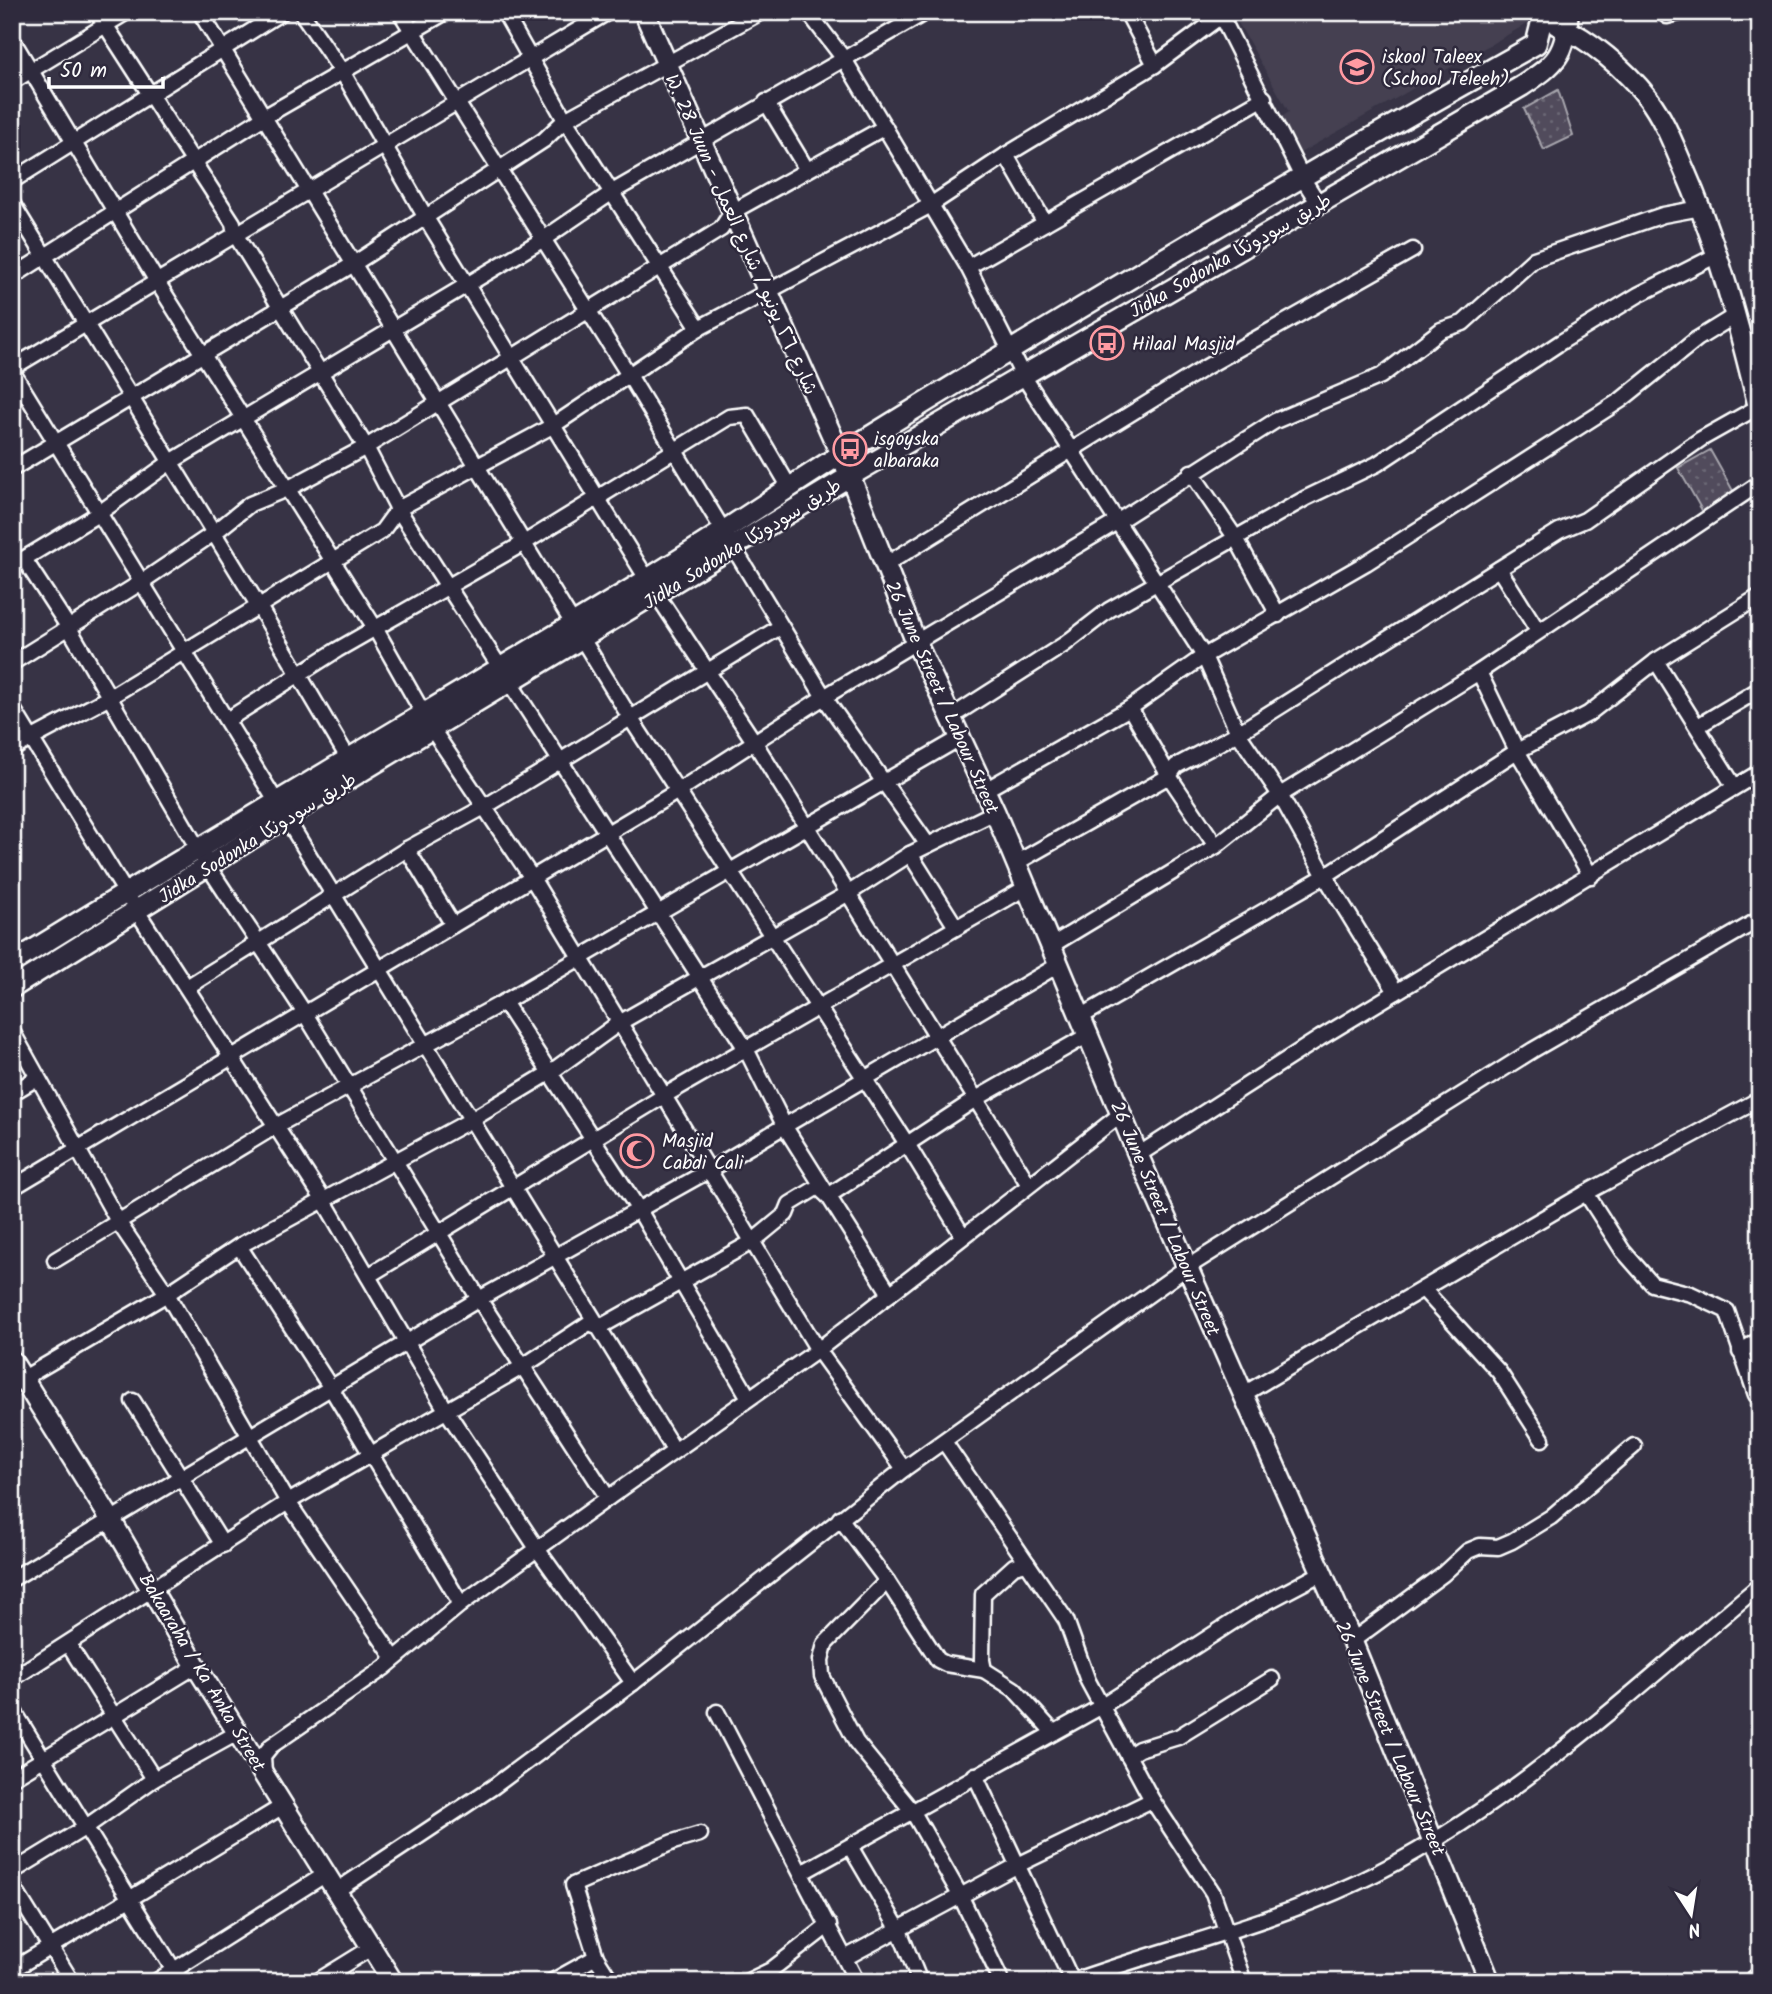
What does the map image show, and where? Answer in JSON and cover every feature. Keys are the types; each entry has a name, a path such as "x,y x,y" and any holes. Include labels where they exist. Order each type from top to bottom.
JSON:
{"main road":[{"path":"1755,1982 1760,1978"}],"street":[{"path":"97,12 233,223 235,234 366,447 398,509 746,1049 785,1127 890,1294"},
{"path":"12,82 127,12"},
{"path":"200,12 631,719 773,936 817,1010 907,1144 963,1236"},
{"path":"12,181 282,12"},
{"path":"301,12 386,145 426,218 652,587 755,743 1029,1185"},
{"path":"400,12 629,375 824,697 928,845"},
{"path":"12,278 264,117 414,33 446,12"},
{"path":"504,12 565,120 614,191 699,328"},
{"path":"608,12 83,323 12,370 140,583 227,720 674,1450"},
{"name":"W. 28 Juun - شارع ٢٦ يونيو / شارع العمل","path":"644,12 703,140 766,292 840,455"},
{"path":"12,469 352,265 544,140 565,120 761,12"},
{"path":"808,12 844,59 929,206 968,267 1022,374 1072,448 1115,523 1204,656 1238,733 1280,795 1325,876 1396,992"},
{"path":"608,1498 479,1299 396,1161 346,1086 304,1012 208,866 69,628 18,562 98,514 169,463 542,240 614,191 926,12"},
{"path":"1127,12 1155,65"},
{"path":"1667,16 1684,12"},
{"path":"12,749 108,698 382,531 398,509 554,425 699,328 929,206 1006,155 1155,65 1220,14 1303,179 1319,204"},
{"path":"1016,863 1169,776 1176,766 1238,733 1559,531 1585,520 1701,439 1759,410 1737,315 1701,208 1672,140 1648,99 1614,64 1568,21 1544,16"},
{"name":"Jidka Sodonka طريق سودونكا","path":"728,540 790,488 840,455 1303,179 1536,44 1544,16"},
{"name":"Jidka Sodonka طريق سودونكا","path":"12,963 197,848 281,809 728,540 850,476 1022,374 1466,120 1554,65 1568,21"},
{"path":"12,39 156,280 334,560 428,721 532,878 818,1350 904,1469"},
{"path":"968,267 1264,98"},
{"path":"766,102 807,170"},
{"path":"12,663 140,583 214,533 250,504 289,488 366,447 662,268 721,229 732,212 885,127"},
{"path":"1006,155 1045,223"},
{"path":"12,203 83,323 301,675 348,758"},
{"path":"12,1188 80,1150 232,1059 304,1012 678,791 824,697 1115,523 1191,472 1275,421 1384,374 1410,350 1429,341 1441,330 1463,323 1534,259 1663,215 1701,208"},
{"path":"885,565 1206,366 1413,250"},
{"path":"951,717 1065,644 1109,610 1237,540 1306,498 1377,464 1627,302 1717,255"},
{"path":"985,790 1130,708 1204,656 1366,563 1621,400 1697,339 1737,315"},
{"path":"227,720 375,628 524,543 729,417 743,413 752,420 790,488"},
{"name":"26 June Street / Labour Street","path":"840,455 916,642 995,812 1186,1268 1352,1641 1490,1982"},
{"path":"1191,472 1237,540 1278,615"},
{"path":"1052,945 1216,846 1280,795 1479,672 1760,483"},
{"path":"1499,569 1538,631"},
{"path":"828,1196 1086,1025 1325,876 1517,751 1588,714 1656,661 1760,596"},
{"path":"187,987 407,849 486,806 780,627"},
{"path":"1656,661 1734,786"},
{"path":"1479,672 1517,751 1591,876"},
{"path":"1698,726 1760,689"},
{"path":"12,707 125,893 324,1201 446,1410 538,1550 633,1683"},
{"path":"1130,708 1169,776 1216,846"},
{"name":"Jidka Sodonka طريق سودونكا","path":"12,988 208,866 348,758 428,721"},
{"path":"55,1260 276,1125 504,1002 656,911 960,738"},
{"path":"1138,1155 1396,992 1760,772"},
{"path":"18,1382 167,1294 239,1246 471,1120 551,1072 619,1023 700,980 910,854 995,812"},
{"path":"407,849 453,925"},
{"path":"910,854 956,927"},
{"path":"368,1276 663,1097 1027,887"},
{"path":"155,1982 178,1976 493,1787 633,1683 904,1469 945,1443 1186,1268 1533,1050 1760,919"},
{"path":"12,1579 479,1299 556,1259 785,1127 1060,964"},
{"path":"504,1002 639,1210 749,1398"},
{"path":"12,1031 119,1223 167,1294 288,1502 394,1658"},
{"path":"12,1093 37,1078"},
{"path":"1242,1395 1586,1193 1760,1099"},
{"path":"264,1774 263,1756 271,1746 394,1658 461,1604 818,1350 1121,1114"},
{"path":"12,1679 288,1502 522,1367 589,1323 600,1327 752,1242 786,1214 790,1204 818,1187 828,1196"},
{"path":"1586,1193 1623,1251 1652,1284 1691,1294 1727,1311 1733,1319 1740,1352 1756,1395"},
{"path":"239,1246 331,1388 461,1604"},
{"path":"1423,1289 1499,1372 1542,1440"},
{"path":"1740,1352 1760,1339"},
{"name":"Bakaaraha / Ka Anka Street","path":"12,1361 18,1382 111,1520 196,1666 393,1982"},
{"path":"133,1401 223,1545"},
{"path":"945,1443 1066,1620 1088,1681 1104,1705 1128,1756 1152,1800 1213,1893 1244,1982"},
{"path":"1352,1641 1443,1574 1468,1551 1480,1546 1498,1547 1551,1517 1634,1446"},
{"path":"840,1518 887,1581 937,1660 984,1670 1014,1689 1053,1732"},
{"path":"984,1670 983,1594 1014,1566 1027,1563"},
{"path":"803,1872 851,1848 975,1775 1104,1705 1248,1612 1320,1574"},
{"path":"887,1581 825,1644 822,1676 856,1742 913,1812 960,1895 1002,1982"},
{"path":"975,1775 1071,1981 1228,1931 1355,1884 1434,1842 1567,1745 1760,1585"},
{"path":"68,1644 154,1779"},
{"path":"12,1778 196,1666"},
{"path":"1128,1756 1139,1749 1178,1737 1272,1679"},
{"path":"12,1708 178,1976"},
{"path":"717,1712 803,1872 857,1982"},
{"path":"12,1872 86,1827 154,1779 239,1732"},
{"path":"845,1958 1018,1865 1152,1800"},
{"path":"12,1970 283,1806"},
{"path":"612,1982 596,1956 573,1885 700,1833"},
{"path":"851,1848 900,1930 920,1982"},
{"path":"12,1885 72,1982"},
{"path":"746,1982 771,1970 829,1926"},
{"path":"316,1982 371,1948"},
{"path":"551,1982 596,1956"}],"shaded area":[{"name":"iskool Taleex (School Teleeh)","path":"1232,12 1525,12 1530,22 1300,153 1280,118 1289,112"},
{"path":"1558,90 1573,136 1544,150 1524,109"},
{"path":"1710,450 1736,496 1704,514 1678,468"}],"place":[{"name":"iskool Taleex (School Teleeh)","path":"1357,67"},
{"name":"Hilaal Masjid","path":"1107,343"},
{"name":"isgoyska albaraka","path":"850,449"},
{"name":"Masjid Cabdi Cali","path":"637,1151"}]}
